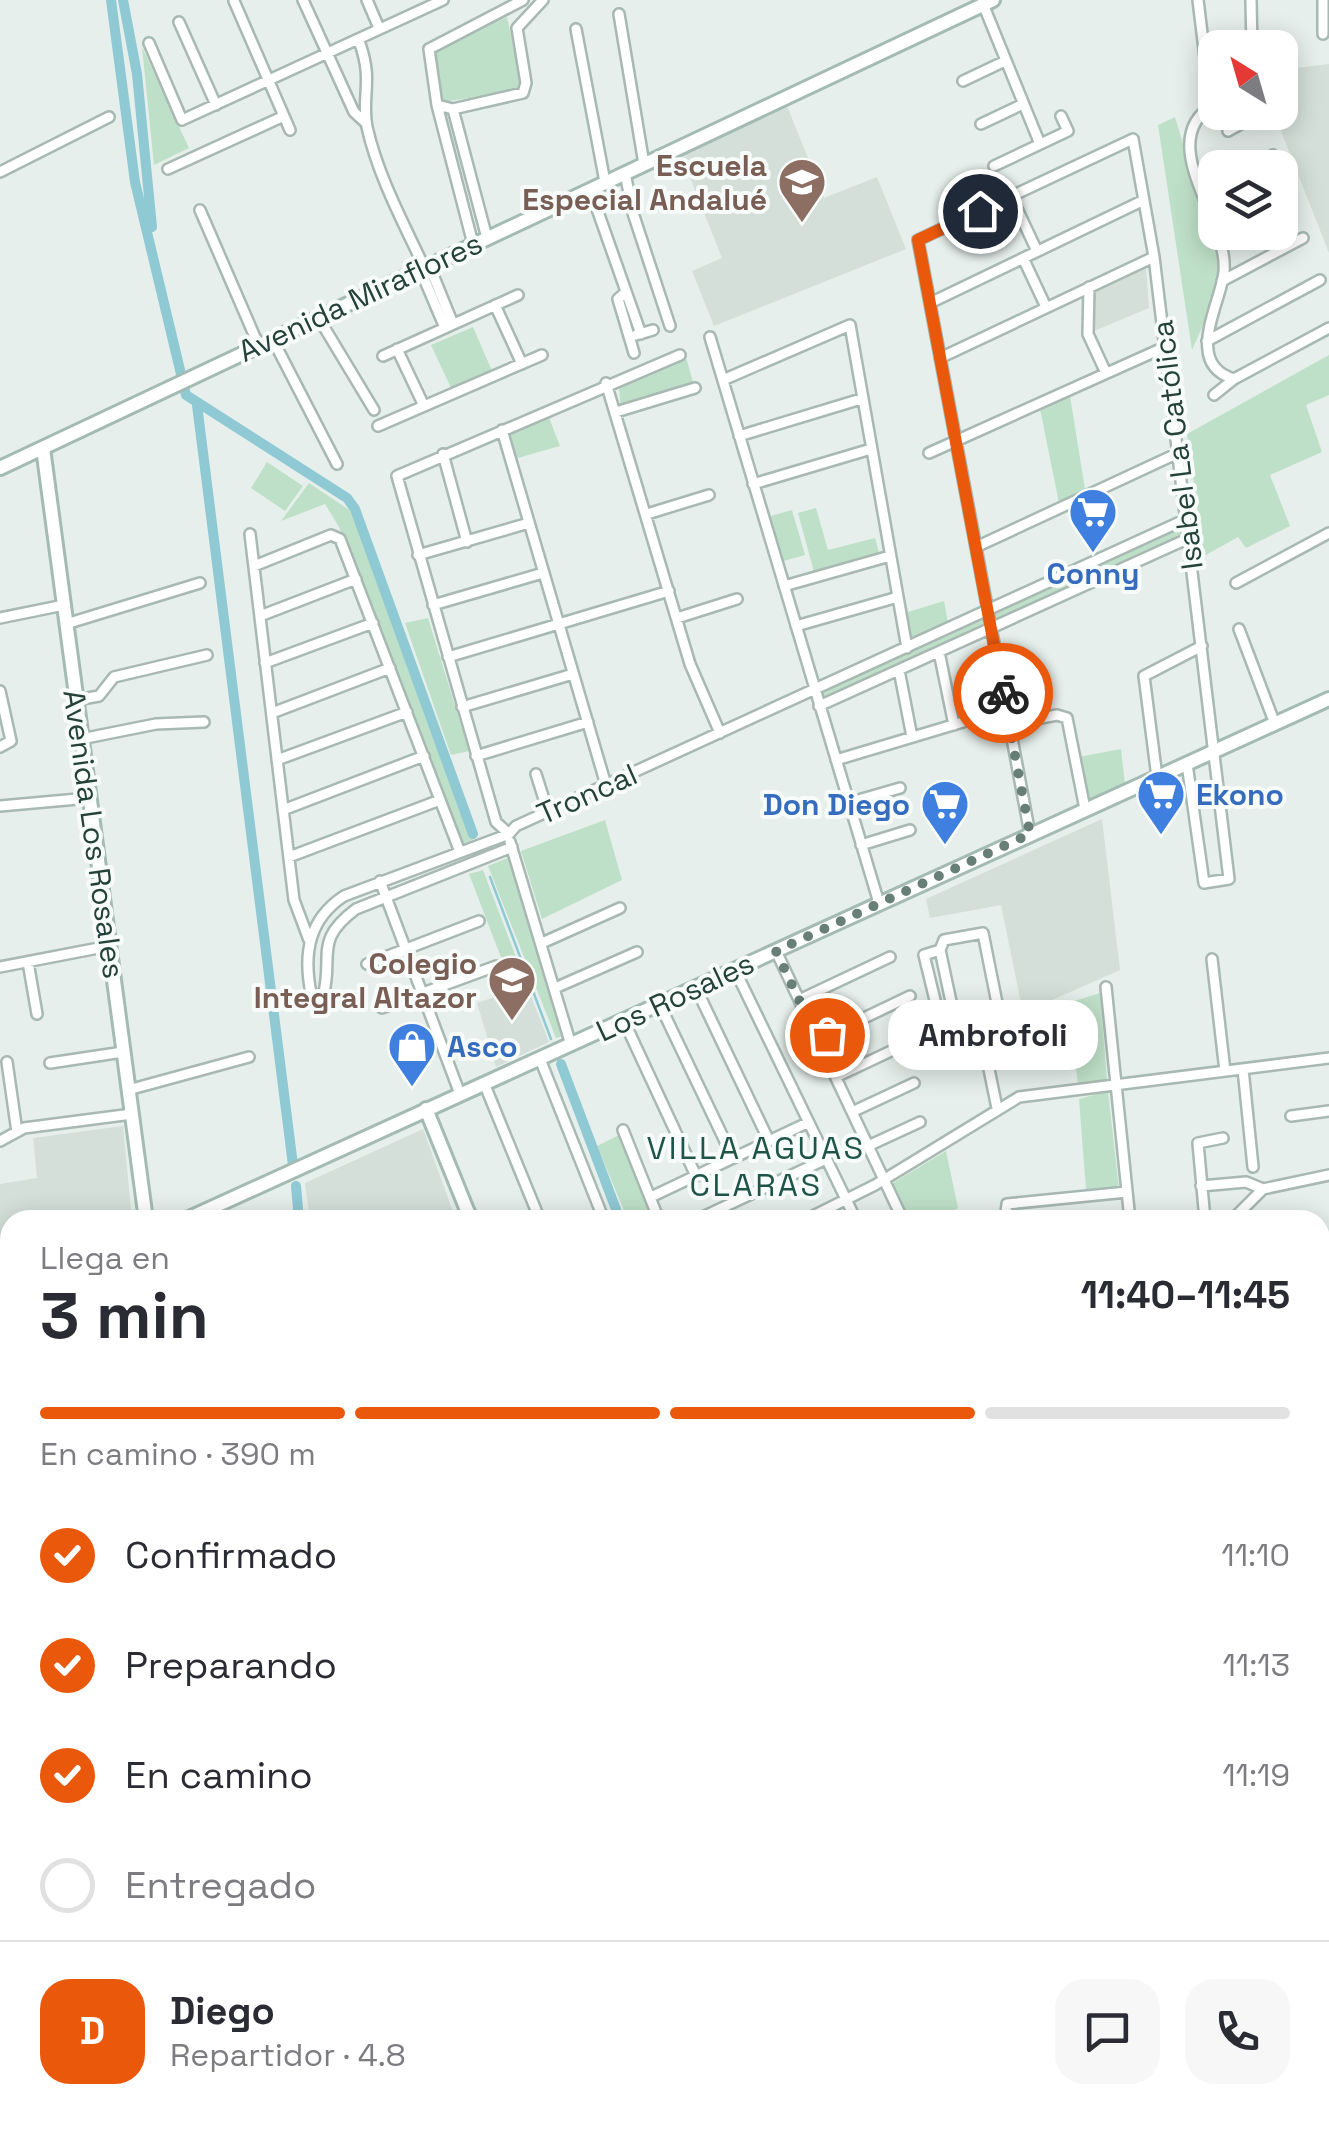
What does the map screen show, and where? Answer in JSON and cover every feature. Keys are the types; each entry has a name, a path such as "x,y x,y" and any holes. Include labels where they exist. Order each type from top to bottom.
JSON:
{"street":[{"path":"303,0 354,112 366,123"},
{"path":"366,0 379,28"},
{"path":"149,44 182,120 359,42 431,2 443,0"},
{"path":"473,244 437,106 430,46 523,0"},
{"path":"517,28 542,0"},
{"path":"1198,0 1202,30"},
{"path":"1252,0 1252,30"},
{"path":"1323,0 1324,34"},
{"path":"234,1 290,130"},
{"path":"988,2 1021,105 1040,144"},
{"name":"Avenida Miraflores","path":"0,468 988,2"},
{"path":"437,106 453,109 523,92 517,28 504,12"},
{"path":"619,14 644,164"},
{"path":"180,22 216,105"},
{"path":"576,29 605,182"},
{"path":"359,42 368,66 366,123 392,199 449,326"},
{"path":"963,81 1006,61"},
{"path":"981,124 1021,105"},
{"path":"453,109 487,238"},
{"path":"168,168 284,116"},
{"path":"994,166 1068,131 1061,116"},
{"path":"0,172 110,117"},
{"path":"1198,117 1189,137 1198,178"},
{"name":"Isabel La Católica","path":"1011,196 1133,139 1154,257 1229,879 1204,883 1187,764"},
{"path":"625,173 632,213 670,326"},
{"path":"590,189 641,334"},
{"path":"1030,834 918,240 1011,196 1037,251"},
{"path":"930,303 1144,200"},
{"path":"200,210 258,344"},
{"path":"1222,280 1303,238"},
{"path":"1220,250 1222,280 1207,340 1218,368 1234,379"},
{"path":"940,358 1154,257"},
{"path":"1023,258 1046,307"},
{"path":"1207,340 1320,280"},
{"path":"1089,287 1088,334 1106,374"},
{"path":"626,292 618,299 634,353"},
{"path":"383,356 518,295"},
{"path":"495,305 522,364"},
{"path":"318,317 374,410"},
{"path":"722,380 850,325 908,648"},
{"path":"1214,395 1234,379 1329,328"},
{"path":"629,338 654,330"},
{"path":"710,337 878,903"},
{"path":"272,338 337,464"},
{"path":"930,453 1165,347"},
{"path":"398,349 424,406"},
{"path":"571,1045 510,834 496,822 396,483 401,472 680,355"},
{"path":"378,426 542,356"},
{"path":"606,383 695,677 720,733"},
{"path":"616,412 695,388"},
{"path":"739,436 862,399"},
{"path":"502,430 606,785"},
{"name":"Avenida Los Rosales","path":"43,448 145,1210"},
{"path":"753,484 871,449"},
{"path":"443,454 467,542"},
{"path":"976,547 1176,454"},
{"path":"647,514 709,495"},
{"name":"Troncal","path":"512,847 386,897 338,922 324,953 322,996 310,990 309,940 322,914 344,896 510,834 548,812 1184,520"},
{"path":"418,556 529,523"},
{"path":"250,534 289,858 298,912 309,940"},
{"path":"1236,583 1329,534"},
{"path":"254,566 336,536 460,852"},
{"path":"819,706 1186,539"},
{"path":"784,586 890,556"},
{"path":"432,604 544,572"},
{"path":"260,616 356,579"},
{"path":"66,624 200,583"},
{"path":"448,657 669,591"},
{"path":"796,626 898,596"},
{"path":"677,618 737,600"},
{"path":"0,618 64,605"},
{"path":"266,663 373,623"},
{"path":"1239,628 1275,724"},
{"path":"1157,777 1144,676 1202,646"},
{"path":"836,760 958,724 939,652"},
{"path":"76,700 99,696 114,677 207,655"},
{"path":"272,714 390,668"},
{"path":"898,670 912,737"},
{"path":"462,707 573,674"},
{"path":"0,691 11,737 10,744 0,747"},
{"name":"Los Rosales","path":"207,1210 1329,699"},
{"path":"278,760 407,712"},
{"path":"1009,724 1057,715 1067,718 1085,808"},
{"path":"82,739 156,724 204,722"},
{"path":"476,756 588,722"},
{"path":"284,810 424,756"},
{"path":"536,774 548,812"},
{"path":"848,803 900,788"},
{"path":"0,806 89,798"},
{"path":"289,858 440,800"},
{"path":"861,845 910,830"},
{"path":"380,882 460,1094"},
{"path":"542,943 620,908"},
{"path":"298,912 322,914"},
{"path":"366,964 479,922"},
{"path":"940,950 927,953 923,959 938,1025 945,1029 956,1025 977,1011 997,1003 983,934 944,940 940,950 956,1025"},
{"path":"0,967 109,946"},
{"path":"776,951 898,1210"},
{"path":"556,988 637,952"},
{"path":"800,1000 890,957"},
{"path":"1212,959 1226,1071"},
{"path":"28,962 37,1014"},
{"path":"382,1008 496,966"},
{"path":"735,970 850,1210"},
{"path":"1106,987 1129,1210"},
{"path":"696,988 769,1141"},
{"path":"818,1040 910,996"},
{"path":"660,1004 733,1158"},
{"path":"977,1011 997,1108"},
{"path":"624,1021 696,1176"},
{"path":"404,1052 438,1037"},
{"path":"836,1077 908,1043"},
{"path":"50,1062 123,1052"},
{"path":"128,1090 248,1057"},
{"path":"826,1210 884,1180 997,1108 1028,1095 1329,1058"},
{"path":"540,1059 600,1210"},
{"path":"7,1062 17,1132"},
{"path":"1244,1069 1254,1167"},
{"path":"852,1112 914,1083"},
{"path":"484,1084 536,1210"},
{"path":"426,1109 467,1210"},
{"path":"1292,1116 1329,1110"},
{"path":"0,1141 17,1132 132,1114"},
{"path":"868,1146 920,1122"},
{"path":"653,1196 807,1123"},
{"path":"623,1130 657,1210"},
{"path":"1204,1210 1198,1143 1223,1138"},
{"path":"717,1210 824,1160"},
{"path":"1242,1210 1263,1189 1329,1175"},
{"path":"1201,1186 1246,1182 1263,1189"},
{"path":"1006,1210 1007,1204 1127,1192"}],"shaded area":[{"path":"1329,64 1329,253 1298,174 1298,150 1289,150 1281,130 1298,130 1298,68"},
{"name":"Escuela Especial Andalué","path":"787,106 824,198 877,177 906,249 714,326 692,271 722,258 679,150"},
{"path":"1146,267 1149,308 1094,331 1094,289"},
{"path":"1102,819 1120,970 1023,1013 1001,905 930,918 926,899"},
{"name":"Colegio Integral Altazor","path":"527,986 549,1042 496,1067 477,1003"},
{"path":"123,1126 131,1210 0,1210 0,1184 37,1178 33,1138"},
{"path":"423,1129 452,1210 309,1210 305,1183"}],"green space":[{"path":"507,17 521,82 518,91 442,102 434,49"},
{"path":"142,47 189,148 154,165"},
{"path":"1175,117 1198,192 1198,250 1216,250 1221,268 1215,298 1192,350 1158,125"},
{"path":"473,327 493,373 452,390 431,345"},
{"path":"1329,355 1329,395 1306,405 1322,452 1270,475 1290,526 1246,548 1238,537 1204,556 1187,434"},
{"path":"686,357 694,386 621,410 619,387"},
{"path":"1069,390 1086,495 1060,508 1039,404"},
{"path":"548,415 560,446 514,459 507,434"},
{"path":"267,462 303,486 285,511 251,488"},
{"path":"309,483 351,511 473,840 461,845 339,527 325,504 281,521"},
{"path":"816,508 828,550 875,538 879,553 814,572 798,513"},
{"path":"792,510 805,555 780,562 767,517"},
{"path":"1179,529 1181,536 996,620 995,611"},
{"path":"944,601 948,623 909,641 905,613"},
{"path":"428,618 469,751 451,755 405,623"},
{"path":"983,619 983,627 824,698 821,692"},
{"path":"1121,749 1125,784 1082,803 1073,758"},
{"path":"605,820 622,880 542,919 521,851"},
{"path":"510,857 563,1024 563,1036 556,1038 488,866"},
{"path":"483,870 527,986 512,986 469,874"},
{"path":"1100,993 1107,1080 1078,1085 1068,1003"},
{"path":"1108,1091 1119,1189 1086,1189 1079,1099"},
{"path":"619,1135 649,1210 624,1210 597,1146"},
{"path":"946,1151 958,1208 905,1210 893,1183"}],"waterway":[{"path":"111,0 135,182 186,395 347,498 355,509 473,834"},
{"path":"123,0 137,74 152,227"},
{"path":"197,405 294,1173"},
{"path":"490,877 551,1039"},
{"path":"561,1064 616,1210"},
{"path":"296,1186 298,1210"}],"way so far":[{"path":"827,1035 818,1040 776,951 1030,834 1003,693"}],"place":[{"name":"Escuela Especial Andalué","path":"802,224"},
{"name":"Conny","path":"1093,554"},
{"name":"Ekono","path":"1161,836"},
{"name":"Don Diego","path":"945,846"},
{"name":"Colegio Integral Altazor","path":"512,1022"},
{"name":"Ambrofoli","path":"827,1035"},
{"name":"Asco","path":"412,1088"}],"district":[{"name":"VILLA AGUAS CLARAS","path":"756,1166"}],"route":[{"path":"980,211 918,240 1003,693"}]}
